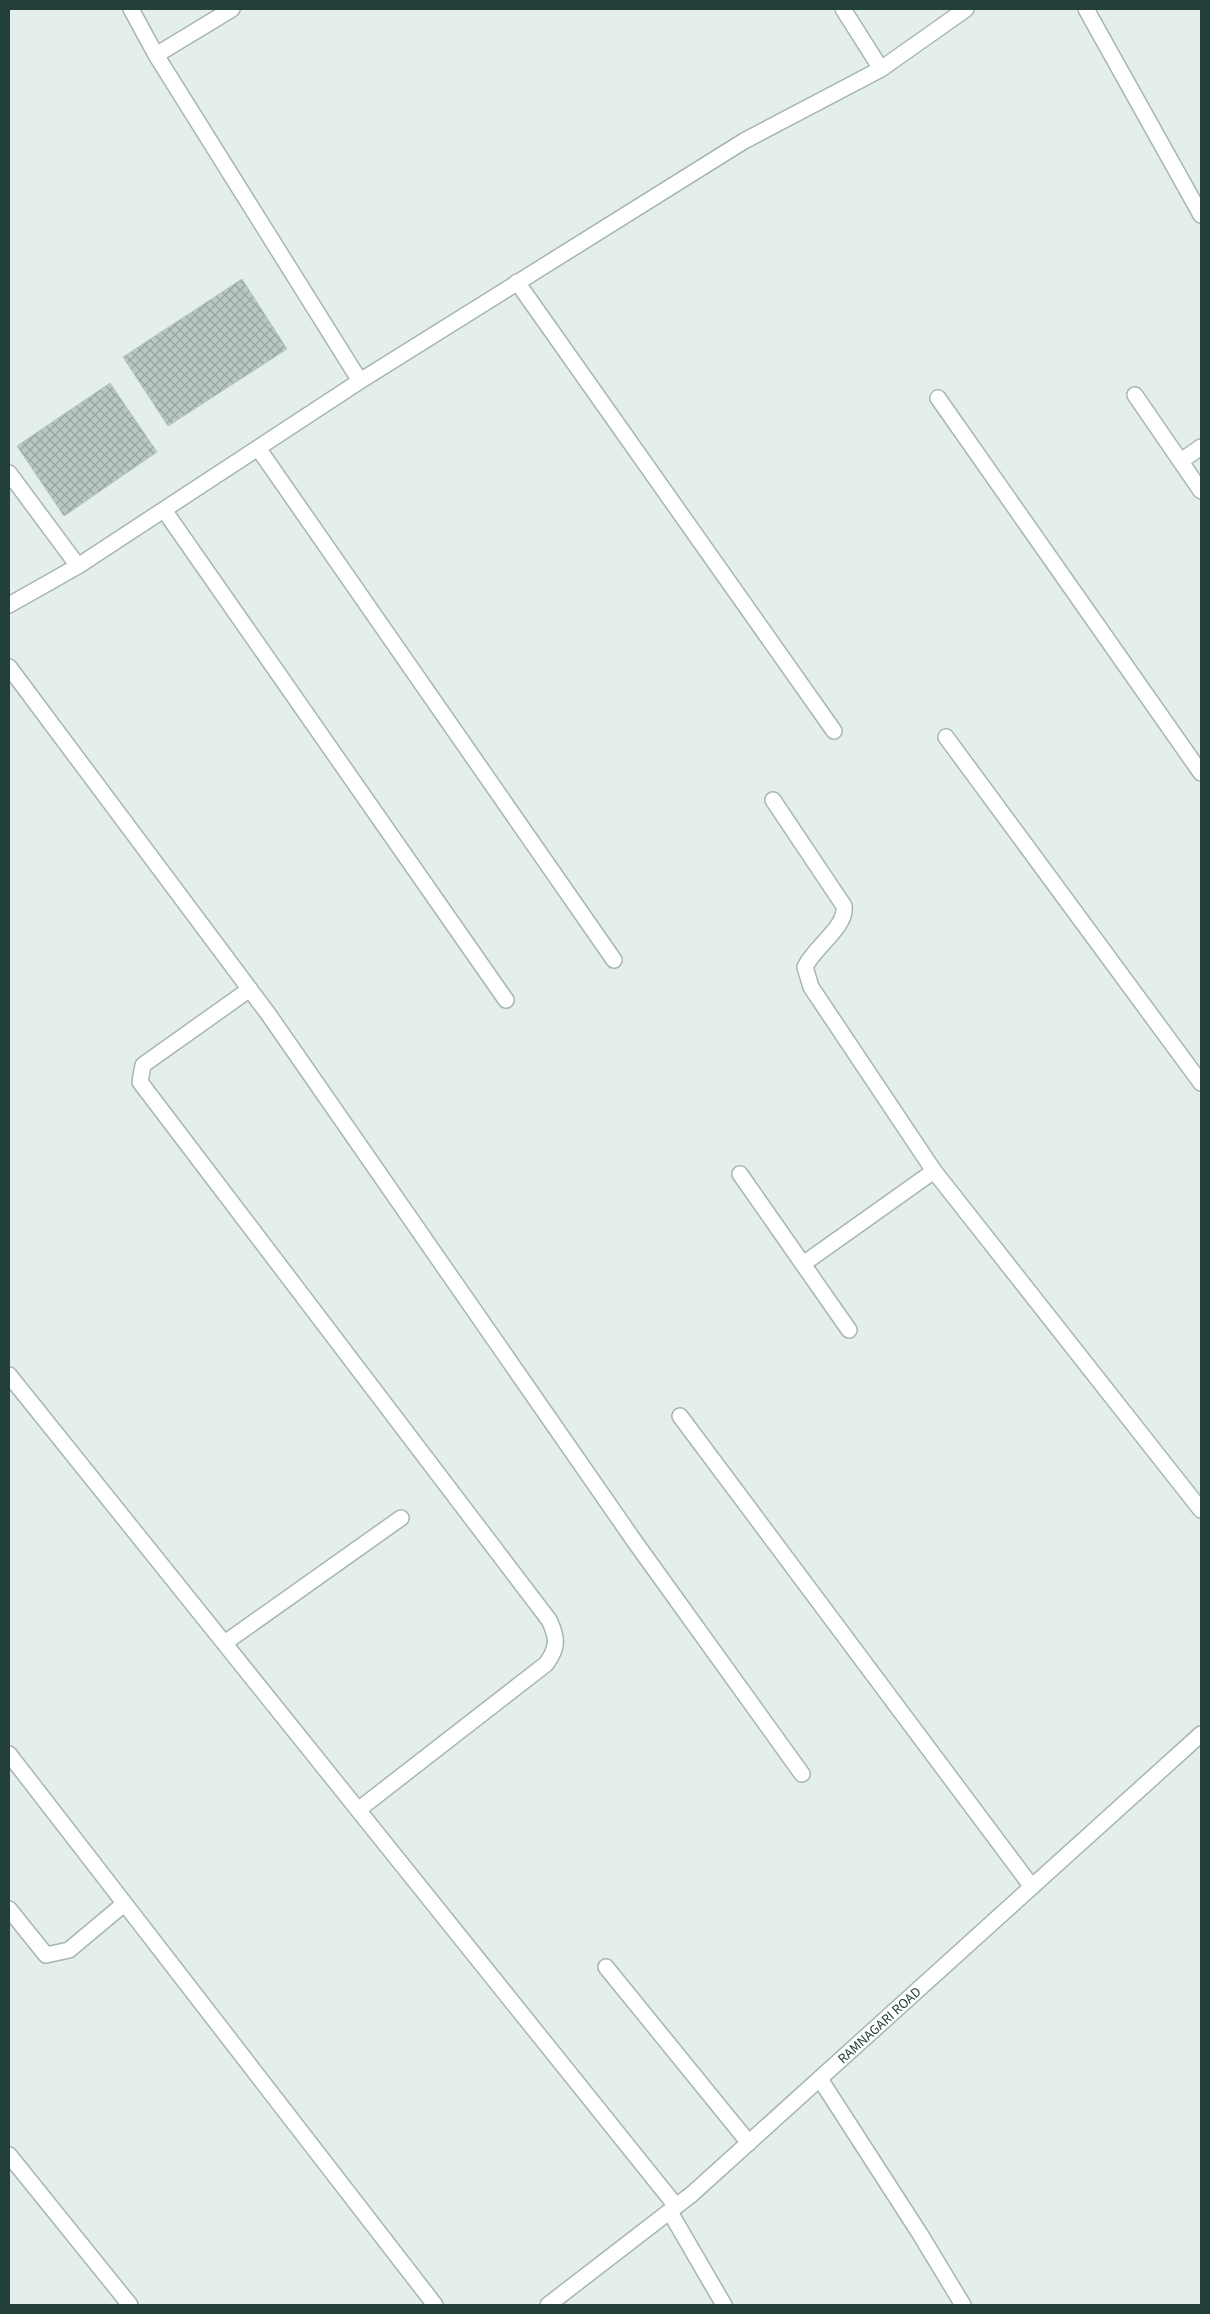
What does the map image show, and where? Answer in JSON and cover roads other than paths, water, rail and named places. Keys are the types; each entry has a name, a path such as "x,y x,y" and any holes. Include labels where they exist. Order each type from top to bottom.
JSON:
{"street":[{"path":"131,9 156,55 360,381"},
{"path":"156,55 232,9"},
{"path":"843,9 881,69"},
{"path":"9,605 78,566 360,381 744,140 881,69 966,9"},
{"path":"1086,9 1201,215"},
{"path":"517,282 834,731"},
{"path":"1135,395 1201,490"},
{"path":"938,398 1201,772"},
{"path":"1180,460 1201,447"},
{"path":"258,448 614,960"},
{"path":"9,473 78,566"},
{"path":"164,510 506,1000"},
{"path":"9,667 250,989 411,1217 635,1542 802,1774"},
{"path":"946,737 1201,1082"},
{"path":"773,800 844,906 843,919 816,949 805,967 811,987 934,1171 1201,1510"},
{"path":"250,989 144,1065 140,1082 549,1620 557,1643 554,1654 546,1664 358,1810"},
{"path":"803,1264 934,1171"},
{"path":"740,1174 849,1330"},
{"path":"9,1374 226,1642 673,2209 724,2305"},
{"path":"680,1416 1032,1887"},
{"path":"226,1642 401,1518"},
{"name":"RAMNAGARI ROAD","path":"548,2305 673,2209 749,2143 1201,1734"},
{"path":"9,1754 435,2305"},
{"path":"9,1909 46,1955 69,1950 124,1904"},
{"path":"606,1967 749,2143"},
{"path":"820,2079 920,2234 963,2305"},
{"path":"9,2155 130,2305"}]}
